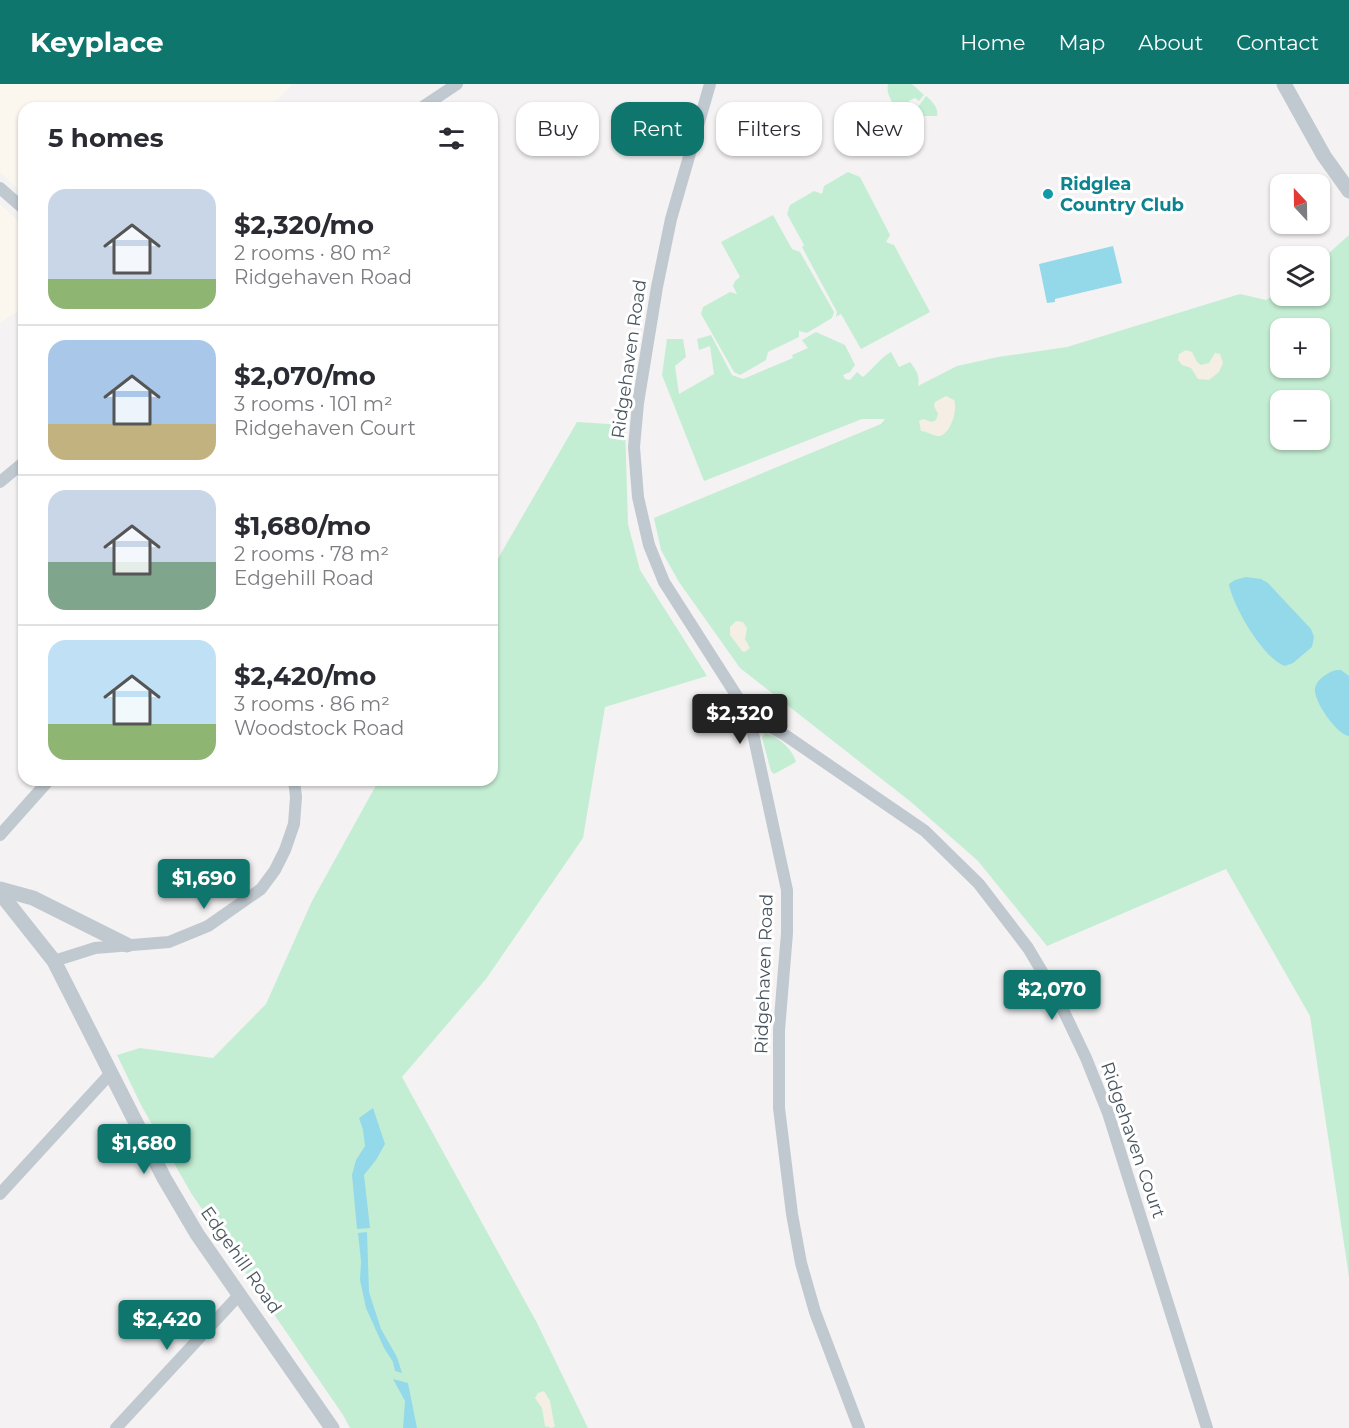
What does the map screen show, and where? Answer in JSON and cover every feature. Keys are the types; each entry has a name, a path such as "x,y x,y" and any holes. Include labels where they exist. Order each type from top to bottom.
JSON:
{"street":[{"path":"430,102 457,84"},
{"name":"Ridgehaven Road","path":"710,84 671,219 657,287 638,403 634,447 638,497 649,545 664,582 749,715 787,890 787,933 779,1030 778,1108 792,1214 801,1263 815,1312 859,1428"},
{"path":"1284,84 1324,156 1349,191"},
{"path":"0,188 18,204"},
{"path":"0,482 18,467"},
{"name":"Ridgehaven Court","path":"749,715 784,735 925,831 979,884 1028,948 1061,1005 1108,1113 1207,1428"},
{"path":"0,835 44,786"},
{"path":"54,961 95,948 169,942 208,926 261,889 275,870 294,824 295,786"},
{"path":"0,891 33,897 127,945"},
{"name":"Edgehill Road","path":"0,891 54,961 164,1178 191,1224 332,1428"},
{"path":"0,1194 110,1074"},
{"path":"116,1428 240,1294"}],"shaded area":[{"path":"0,84 293,84 274,102 18,102 18,189 0,172"},
{"path":"0,204 18,220 18,311 0,323"}],"green space":[{"path":"888,84 912,84 924,95 919,101 915,98 909,102 892,102"},
{"path":"926,96 936,107 937,116 924,116 924,102 922,102"},
{"path":"848,172 860,177 890,235 886,242 894,245 930,312 861,349 841,314 836,317 837,312 787,214 790,205 814,191 822,194 824,186"},
{"path":"773,215 792,249 800,252 834,312 832,318 807,333 799,331 799,337 768,352 766,360 740,375 734,372 701,314 703,307 730,292 737,294 733,286 740,277 721,242"},
{"path":"1349,235 1349,1277 1310,1016 1226,869 1047,946 978,861 911,802 740,668 679,582 661,550 654,518 881,424 885,419 862,419 704,481 662,375 667,339 683,339 686,357 675,366 679,394 714,374 710,346 699,350 697,339 711,335 732,375 743,379 793,358 792,355 808,348 802,340 816,332 845,345 855,365 850,372 843,375 845,379 850,380 857,372 863,377 891,352 899,367 910,362 919,379 918,386 957,366 998,357 1067,347 1240,294 1266,300 1270,298 1270,306 1330,306 1330,252"},
{"path":"577,422 625,425 628,524 640,570 707,676 605,707 583,838 486,979 402,1077 537,1323 588,1428 350,1428 191,1193 141,1105 117,1055 140,1048 213,1058 266,1004 312,901 376,786 498,786 498,559"},
{"path":"765,733 784,744 796,762 774,774 771,771 762,738"}],"sand":[{"path":"1186,350 1192,352 1201,365 1209,363 1215,353 1220,354 1223,363 1219,372 1209,380 1198,379 1191,368 1182,365 1178,360 1179,354"},
{"path":"946,396 954,400 955,404 953,420 947,430 940,436 921,431 919,421 936,420 938,414 934,406 935,402"},
{"path":"736,621 743,622 747,628 745,639 750,648 745,652 730,635 730,627"},
{"path":"544,1391 550,1401 555,1426 552,1428 545,1426 542,1408 535,1398 538,1393"}],"water":[{"path":"1113,246 1122,283 1055,299 1055,302 1047,303 1039,264"},
{"path":"1246,577 1261,579 1268,583 1311,629 1314,637 1312,647 1293,663 1285,666 1277,662 1259,643 1242,618 1229,584"},
{"path":"1336,670 1341,670 1349,676 1349,736 1332,724 1315,694 1316,685 1320,679"},
{"path":"373,1108 385,1144 364,1175 370,1228 357,1229 352,1175 356,1160 365,1146 359,1118"},
{"path":"367,1232 369,1292 381,1329 397,1357 402,1373 395,1371 393,1362 366,1308 360,1280 361,1261 358,1233"},
{"path":"393,1379 408,1383 417,1428 403,1428 405,1401"}],"place":[{"name":"Ridglea Country Club","path":"1048,194"}]}
